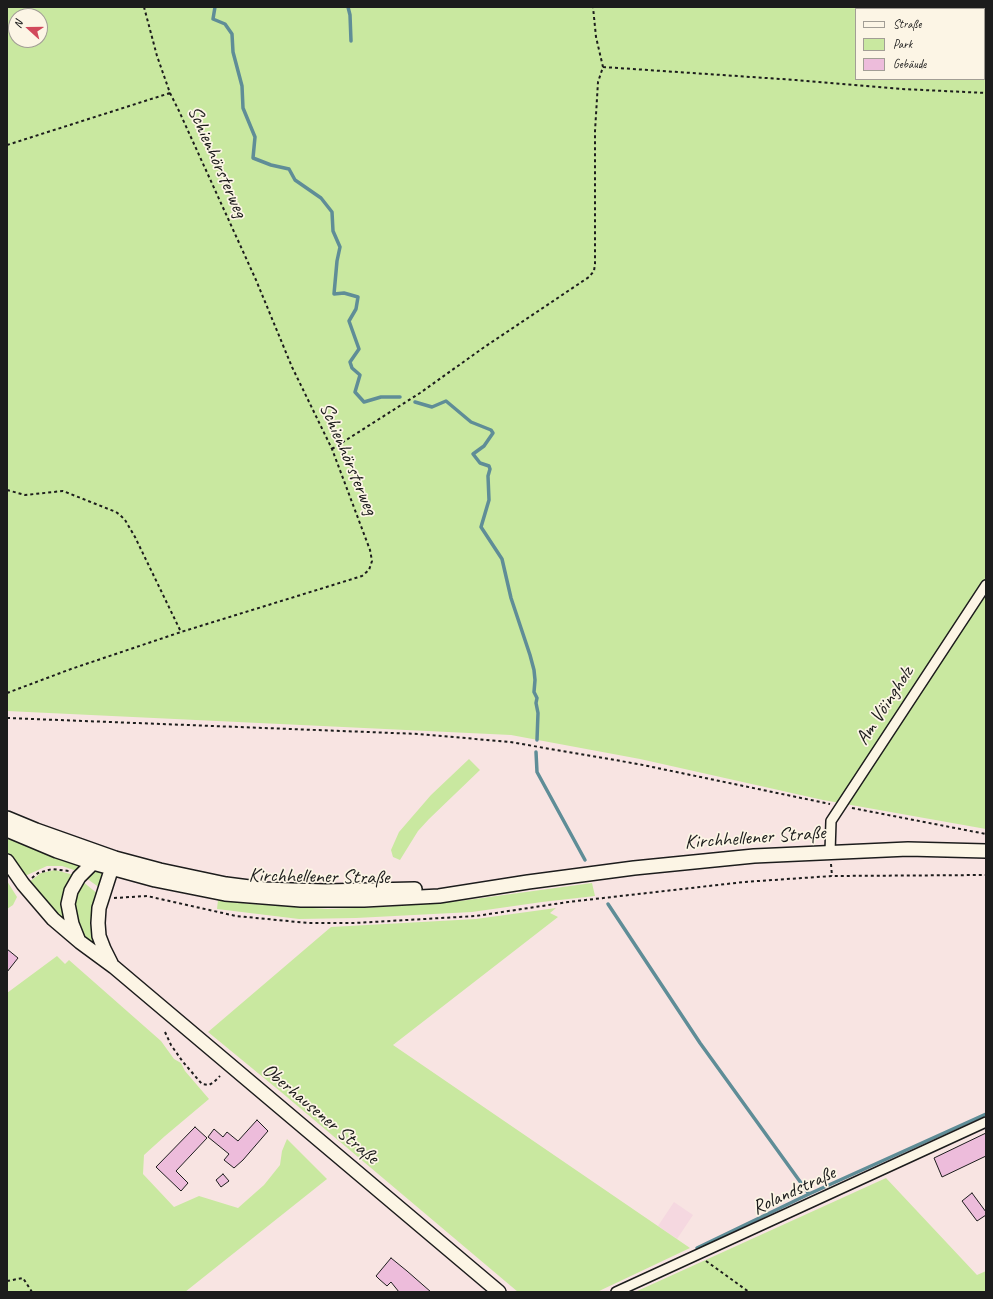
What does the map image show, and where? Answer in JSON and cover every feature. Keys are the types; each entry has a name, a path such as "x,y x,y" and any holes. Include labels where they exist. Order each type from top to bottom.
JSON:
{"main road":[{"path":"7,818 96,858"},
{"path":"7,830 57,851 96,858"},
{"name":"Kirchhellener Straße","path":"96,858 113,863 226,884 265,889 326,891 438,888 528,882 634,868 754,856 908,849 986,851"},
{"name":"Oberhausener Straße","path":"80,942 72,924 68,904 71,891 79,877 96,858"},
{"name":"Oberhausener Straße","path":"7,861 39,904 80,942 114,967 500,1292"},
{"name":"Oberhausener Straße","path":"113,863 100,908 98,923 99,936 114,967"}],"street":[{"name":"Am Vöingholz","path":"830,852 831,821 986,585"},
{"name":"Rolandstraße","path":"616,1292 986,1122"}],"path":[{"name":"Schienhörsterweg","path":"7,692 181,632 362,576 369,570 372,561 370,550 332,449 292,367 256,280 180,111 170,93 157,56 144,7"},
{"path":"332,449 420,393 483,348 589,277 594,271 595,131 598,82 603,68 596,37 593,7"},
{"path":"603,68 796,80 902,89 986,93"},
{"path":"7,145 170,93"},
{"path":"7,490 25,495 63,491 116,512 120,515 136,537 181,632"},
{"path":"7,718 419,734 510,742 638,764 823,804 841,806 986,834"},
{"path":"165,1032 171,1046 202,1084 214,1082 220,1076"},
{"path":"698,1255 749,1292"},
{"path":"7,1281 23,1278 32,1292"}],"shaded area":[{"path":"674,1202 693,1215 677,1239 658,1226"}],"green space":[{"path":"7,7 986,7 986,829 823,800 640,759 511,735 7,711"},
{"path":"469,759 480,770 418,831 400,860 393,857 391,850 399,832 431,795"},
{"path":"7,837 61,859 80,865 81,867 77,871 62,866 47,866 25,876 7,852"},
{"path":"55,870 74,875 66,923 53,912 29,882 41,873"},
{"path":"97,871 101,873 102,878 100,888 86,878"},
{"path":"7,881 17,897 13,905 7,909"},
{"path":"82,881 98,894 91,912 94,938 92,942 89,942 85,938 80,929 75,910 76,896"},
{"path":"592,883 595,896 472,912 356,918 299,919 217,909 218,900 250,904 328,909 383,907 460,901"},
{"path":"556,908 550,913 558,917 393,1045 690,1248 597,1292 518,1292 208,1032 331,927 476,919"},
{"path":"57,956 65,964 69,960 161,1041 174,1059 181,1063 185,1071 209,1099 144,1155 143,1174 174,1207 199,1196 238,1208 264,1185 280,1165 282,1151 287,1139 327,1179 185,1292 7,1292 7,993"},
{"path":"886,1178 977,1275 986,1271 986,1292 635,1292"}],"building":[{"path":"7,949 18,958 7,972"},
{"path":"257,1120 268,1131 243,1160 234,1168 224,1160 229,1154 208,1137 214,1129 223,1137 227,1132 238,1141"},
{"path":"195,1127 207,1138 176,1171 188,1183 181,1191 156,1167"},
{"path":"986,1133 986,1156 942,1177 934,1158"},
{"path":"223,1174 229,1181 221,1187 216,1180"},
{"path":"972,1193 986,1212 986,1215 977,1221 962,1201"},
{"path":"391,1258 431,1292 399,1292 391,1282 387,1286 376,1276"}],"waterway":[{"path":"215,7 213,19 225,24 232,34 233,52 242,86 243,108 255,137 253,158 271,165 289,169 295,180 321,198 332,212 333,231 340,247 337,261 334,294 344,293 358,297 356,309 349,321 359,349 350,362 352,368 360,375 355,392 364,402 381,397 400,397"},
{"path":"348,7 350,15 351,41"},
{"path":"415,402 432,407 446,401 471,422 491,430 493,433 484,446 473,454 480,463 489,466 490,469 488,476 489,500 481,527 502,559 511,598 534,670 534,692 537,698 536,703 538,713 537,740"},
{"path":"536,752 537,772 585,860"},
{"path":"608,904 700,1043 809,1194"},
{"path":"697,1248 809,1194 986,1114"}]}
